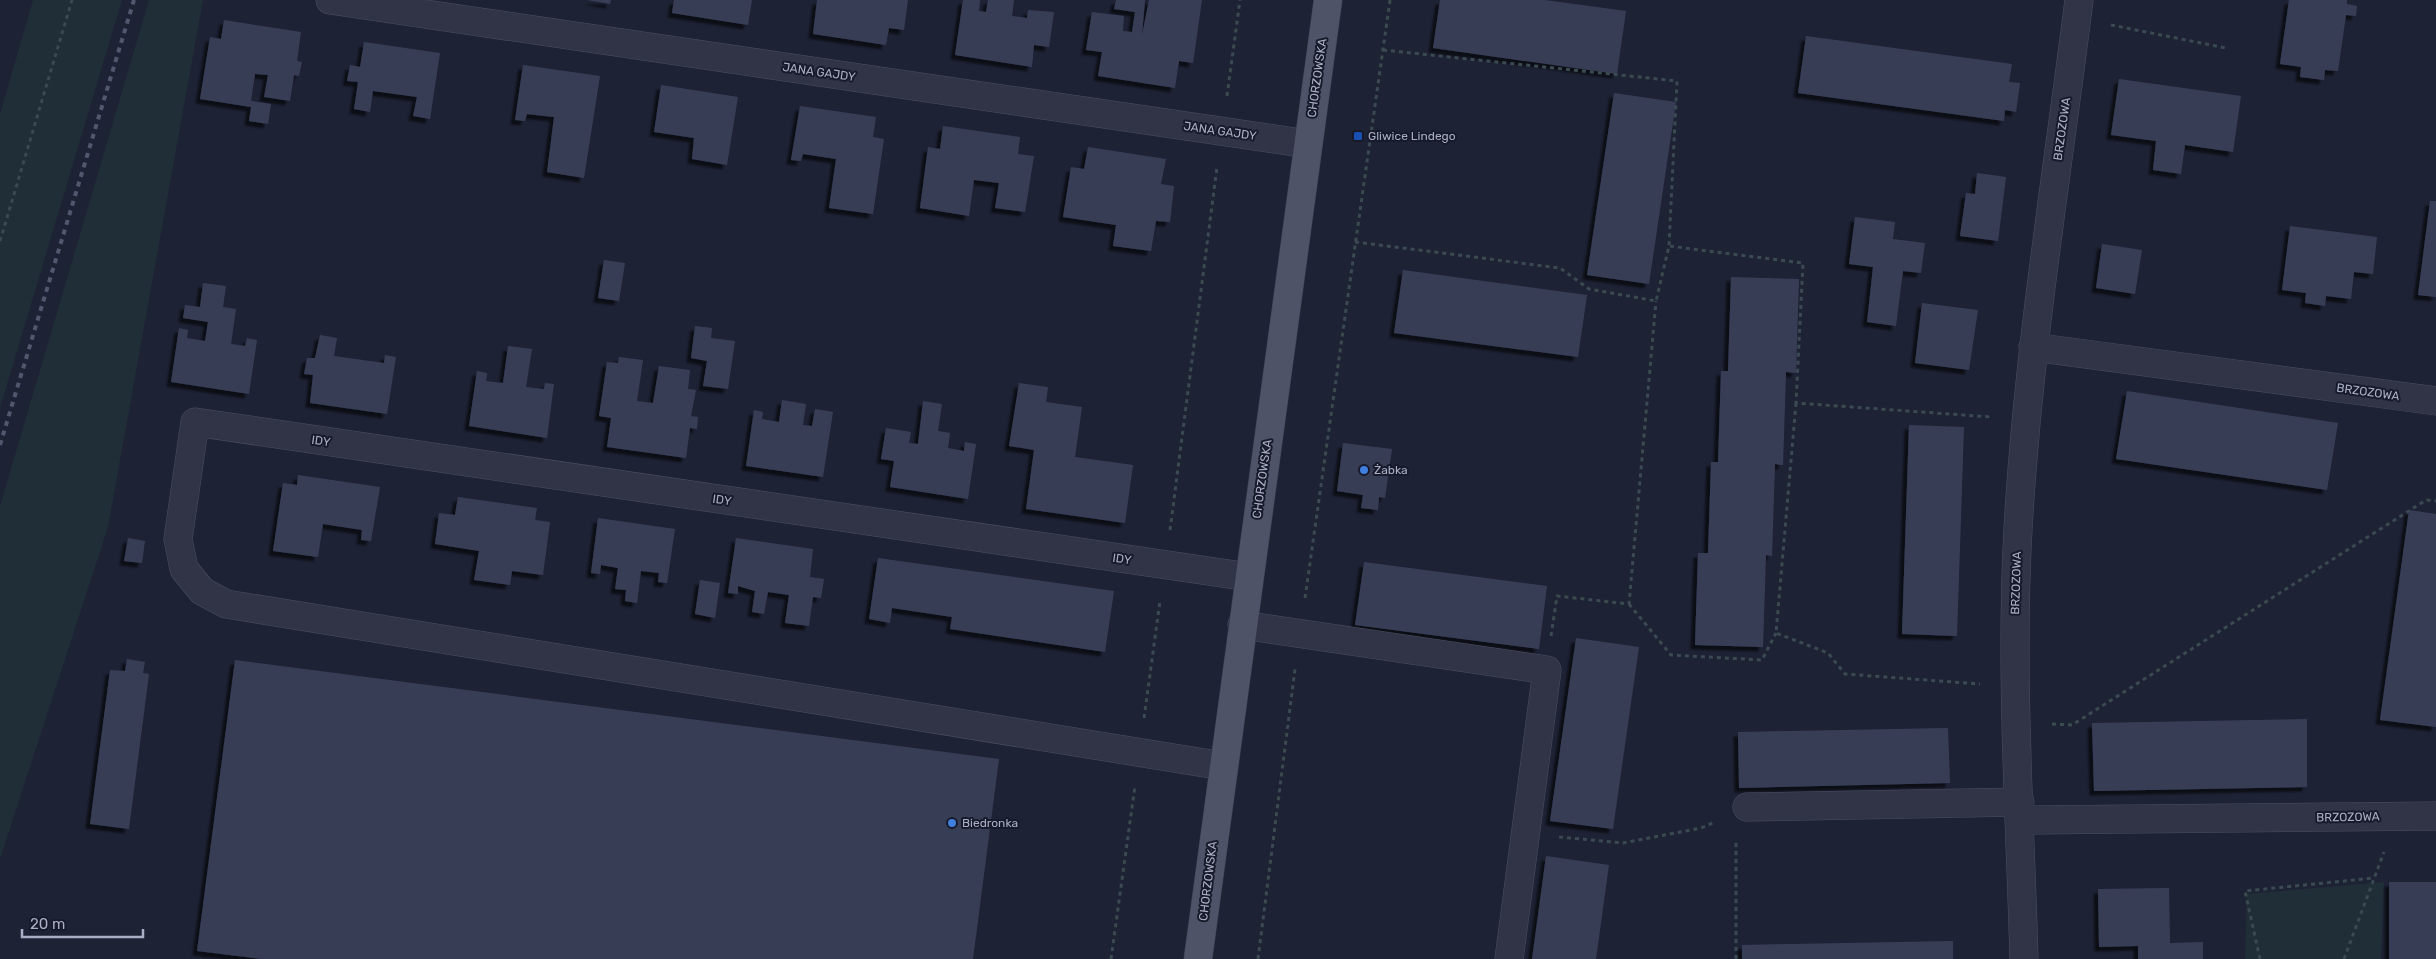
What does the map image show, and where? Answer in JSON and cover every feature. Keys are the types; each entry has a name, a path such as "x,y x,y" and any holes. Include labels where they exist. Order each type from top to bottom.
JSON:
{"main road":[{"name":"CHORZOWSKA","path":"1198,959 1328,0"}],"street":[{"name":"JANA GAJDY","path":"330,0 1308,144"},
{"name":"BRZOZOWA","path":"2024,959 2014,629 2018,530 2033,347 2079,0"},
{"name":"BRZOZOWA","path":"2033,347 2436,401"},
{"name":"IDY","path":"1139,752 226,604 202,592 184,568 178,539 195,422 1249,578"},
{"path":"1242,625 1546,670 1509,959"},
{"path":"1139,752 1223,766"},
{"path":"1742,809 2020,811"},
{"name":"BRZOZOWA","path":"2020,811 2436,816"}],"path":[{"path":"0,241 72,0"},
{"path":"1111,959 1240,0"},
{"path":"1258,959 1300,633 1390,0"},
{"path":"2107,24 2226,48"},
{"path":"1383,50 1677,81 1669,246 1656,301 1629,604"},
{"path":"1355,242 1560,268 1589,289 1656,301"},
{"path":"1546,670 1557,596 1629,604 1671,654 1762,660 1776,633 1796,403 1803,263 1669,246"},
{"path":"1796,403 1994,417"},
{"path":"2049,724 2072,725 2426,500 2436,501"},
{"path":"1776,633 1828,653 1845,674 1990,685"},
{"path":"1525,833 1623,843 1701,828 1742,809 1734,928 1736,959"},
{"path":"2344,959 2386,848"},
{"path":"2260,959 2245,891 2374,878"}],"shaded area":[{"path":"33,0 122,0 0,408 0,114"},
{"path":"149,0 203,0 108,527 0,859 0,506"},
{"path":"2384,882 2381,959 2245,959 2247,894"}],"building":[{"path":"587,0 611,0 610,4"},
{"path":"674,0 752,0 748,25 672,13"},
{"path":"817,0 908,0 904,30 889,28 886,45 813,34"},
{"path":"963,0 980,0 979,11 986,12 988,0 1014,0 1012,16 1027,18 1028,10 1054,12 1049,47 1034,45 1032,67 955,55"},
{"path":"1116,0 1145,0 1142,35 1149,0 1202,0 1193,63 1179,61 1175,88 1098,76 1102,52 1086,50 1092,12 1124,16 1123,31 1132,32 1135,12 1114,9"},
{"path":"1440,0 1545,0 1626,11 1617,74 1433,48"},
{"path":"2289,0 2347,0 2347,4 2357,6 2356,16 2346,15 2338,71 2325,70 2324,80 2300,77 2301,67 2280,64"},
{"path":"224,20 301,32 297,61 302,62 299,76 294,75 290,101 264,97 268,75 255,74 251,101 271,104 268,124 249,121 251,107 200,99 210,37 221,39"},
{"path":"1806,36 2012,64 2009,82 2020,83 2016,112 2005,110 2004,121 1798,93"},
{"path":"364,42 440,53 430,119 413,116 417,97 373,91 370,112 354,109 358,82 347,81 350,65 360,67"},
{"path":"523,65 600,76 584,178 547,172 554,117 527,114 525,121 515,120"},
{"path":"2119,79 2241,96 2233,152 2185,145 2181,174 2153,170 2156,141 2111,135"},
{"path":"661,85 738,97 727,165 692,159 694,138 654,132"},
{"path":"1614,93 1676,102 1649,284 1587,275"},
{"path":"800,106 876,117 873,137 884,139 873,214 829,208 836,159 803,154 801,161 791,160"},
{"path":"943,126 1020,137 1018,154 1034,156 1025,212 995,208 999,183 974,180 969,216 920,208 928,147 940,149"},
{"path":"1088,147 1166,159 1161,184 1174,186 1170,222 1156,221 1151,251 1113,246 1116,225 1063,217 1071,167 1084,169"},
{"path":"1977,173 2006,177 1998,241 1960,236 1966,193 1975,194"},
{"path":"2430,201 2436,201 2436,297 2418,295"},
{"path":"1855,217 1895,222 1893,239 1925,243 1921,273 1903,271 1896,326 1867,322 1873,267 1849,264"},
{"path":"2290,226 2377,237 2373,274 2354,272 2351,299 2326,296 2325,306 2305,303 2306,293 2282,290"},
{"path":"2102,244 2142,250 2135,294 2096,288"},
{"path":"604,260 625,263 619,301 598,298"},
{"path":"1403,270 1587,295 1578,357 1394,333"},
{"path":"1731,277 1799,279 1796,373 1786,372 1783,465 1775,464 1772,556 1766,555 1763,647 1695,645 1698,553 1708,553 1711,462 1718,462 1721,371 1728,371"},
{"path":"203,283 226,286 223,307 236,309 231,344 245,346 247,338 257,340 249,394 171,382 179,328 188,330 187,338 205,341 208,322 183,318 185,305 200,307"},
{"path":"1922,303 1978,310 1969,370 1915,363"},
{"path":"695,326 712,328 711,338 735,341 728,389 703,386 707,361 691,358"},
{"path":"320,335 337,338 334,356 384,363 385,355 396,357 387,414 310,403 313,375 304,374 307,358 315,358"},
{"path":"508,346 532,349 526,387 544,389 545,383 554,384 547,438 469,426 477,371 487,373 486,381 503,383"},
{"path":"619,357 643,360 637,401 653,403 659,366 690,370 688,389 696,390 691,416 698,417 697,429 690,428 686,458 607,447 611,418 599,416 607,362 618,363"},
{"path":"1019,383 1048,387 1046,402 1082,407 1075,457 1133,465 1125,523 1026,509 1034,450 1009,446"},
{"path":"2127,391 2338,423 2327,490 2116,459"},
{"path":"782,400 806,404 803,425 812,426 815,409 833,412 823,477 746,466 754,410 763,412 762,419 779,422"},
{"path":"923,401 942,404 938,431 950,433 948,448 964,451 965,442 976,444 968,499 890,487 894,461 881,459 886,428 911,432 909,443 918,444"},
{"path":"1909,425 1964,427 1957,636 1902,634"},
{"name":"Żabka","path":"1343,443 1392,449 1385,498 1379,497 1378,510 1361,508 1363,495 1337,491"},
{"path":"298,475 380,487 371,541 361,540 362,530 323,524 318,557 273,551 283,483 297,485"},
{"path":"458,497 537,508 535,520 550,522 543,575 512,571 510,585 474,580 479,551 435,544 439,513 455,515"},
{"path":"2409,510 2436,514 2436,727 2380,720"},
{"path":"598,518 675,529 667,583 658,582 659,573 641,571 637,603 625,601 626,590 615,589 618,568 601,565 600,574 591,573"},
{"path":"128,538 145,541 142,563 124,561"},
{"path":"736,538 813,549 810,577 824,579 821,598 813,597 809,626 785,623 789,595 768,592 764,614 752,612 755,591 738,586 738,594 728,593"},
{"path":"878,558 1114,591 1105,652 950,629 952,617 892,608 890,623 869,619"},
{"path":"1364,562 1547,586 1539,649 1355,625"},
{"path":"700,580 720,583 715,618 695,614"},
{"path":"1576,638 1639,647 1613,829 1550,821"},
{"path":"127,659 145,662 143,673 149,674 129,829 90,824 110,670 125,671"},
{"path":"235,660 999,759 973,959 262,959 197,951"},
{"path":"2307,719 2307,787 2094,791 2092,723"},
{"path":"1948,728 1950,783 1739,788 1738,732"},
{"path":"1546,856 1609,865 1596,959 1532,959"},
{"path":"2389,882 2436,882 2436,959 2389,959"},
{"path":"2169,888 2170,943 2203,942 2203,959 2138,959 2138,946 2099,947 2098,889"},
{"path":"1953,941 1953,959 1742,959 1742,945"}],"railway":[{"path":"0,445 134,0"}],"place":[{"name":"Gliwice Lindego","path":"1358,136"},
{"name":"Żabka","path":"1364,470"},
{"name":"Biedronka","path":"952,823"}]}
